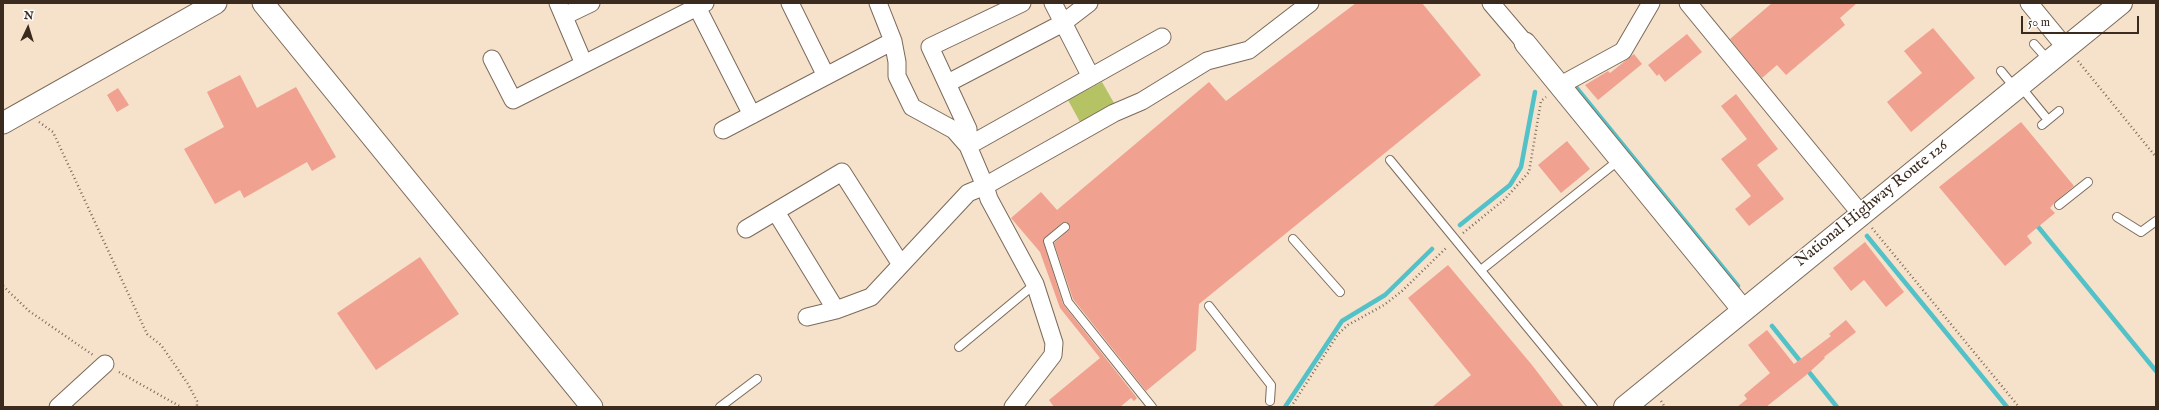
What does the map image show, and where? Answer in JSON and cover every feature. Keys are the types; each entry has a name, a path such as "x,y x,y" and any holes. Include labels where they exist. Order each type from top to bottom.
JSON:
{"highway":[{"name":"National Highway Route 126","path":"1625,407 2121,3"}],"street":[{"path":"3,123 22,110 216,3"},
{"path":"262,3 592,407"},
{"path":"584,64 561,10 591,3"},
{"path":"790,3 826,76"},
{"path":"878,3 892,41 897,62 897,76 912,107 954,130 968,146 989,199 1035,284 1054,343 1053,355 1013,407"},
{"path":"968,146 968,129 948,82 930,47 1022,3"},
{"path":"1053,3 1091,77"},
{"path":"948,82 1063,23 1089,3"},
{"path":"807,317 836,310 871,297 900,263 968,193 985,186 1114,113 1142,101 1208,61 1249,50 1310,3"},
{"path":"1491,3 1743,310"},
{"path":"1559,86 1623,51 1651,3"},
{"path":"1688,3 1861,214"},
{"path":"2029,3 2066,48"},
{"path":"492,59 512,100 701,5 752,115"},
{"path":"968,146 1162,37"},
{"path":"723,130 892,41"},
{"path":"746,229 842,172 900,263"},
{"path":"776,212 836,310"},
{"path":"58,407 105,364"}],"lane":[{"path":"2034,44 2049,61"},
{"path":"2001,71 2018,87 2045,123 2059,111"},
{"path":"1390,160 1593,407"},
{"path":"1481,270 1619,160"},
{"path":"2059,205 2088,182"},
{"path":"2117,217 2141,232 2156,221"},
{"path":"1065,227 1048,241 1068,302 1152,407"},
{"path":"1293,239 1340,292"},
{"path":"960,347 1035,284"},
{"path":"1209,306 1271,385 1270,401"},
{"path":"720,407 757,378"}],"path":[{"path":"2066,48 2156,157"},
{"path":"1291,407 1338,334 1348,325 1384,304 1402,291 1455,239 1505,199 1529,172 1541,101 1559,86"},
{"path":"22,110 53,132 148,334 161,345 188,384 197,401 197,407"},
{"path":"1861,214 2019,407"},
{"path":"3,286 29,311 105,364 181,407"}],"green space":[{"path":"1102,82 1114,103 1080,122 1068,100"}],"building":[{"path":"1356,3 1422,3 1481,75 1199,304 1196,350 1146,391 1073,299 1054,243 1070,229 1067,222 1062,223 1043,240 1063,304 1137,398 1134,401 1131,398 1120,407 1054,407 1049,400 1100,358 1060,308 1040,252 1011,218 1041,192 1057,210 1209,82 1226,101"},
{"path":"1772,3 1857,3 1840,18 1845,25 1786,75 1777,65 1762,78 1730,39"},
{"path":"1933,28 1975,78 1911,132 1887,102 1922,73 1904,51"},
{"path":"1687,34 1702,52 1665,82 1659,74 1657,76 1648,65"},
{"path":"1634,54 1642,64 1598,100 1585,85 1608,71 1610,73"},
{"path":"240,75 257,108 296,87 336,157 312,171 307,162 244,198 240,190 215,204 184,149 224,127 207,92"},
{"path":"118,88 129,105 117,112 107,95"},
{"path":"1736,94 1778,149 1757,165 1784,199 1749,226 1735,209 1751,196 1721,159 1747,139 1721,106"},
{"path":"2021,122 2074,186 2050,208 2055,213 2027,236 2032,243 2005,266 1939,187"},
{"path":"1567,141 1590,169 1561,193 1538,165"},
{"path":"1865,242 1904,292 1886,307 1864,280 1851,291 1833,268"},
{"path":"420,257 459,314 376,370 337,313"},
{"path":"1448,265 1532,365 1564,407 1432,407 1471,375 1408,298"},
{"path":"1846,320 1856,332 1824,357 1825,358 1805,376 1766,407 1737,407 1747,399 1744,395 1770,373 1748,345 1767,330 1794,364 1831,336 1829,334"}],"waterway":[{"path":"1575,86 1738,286"},
{"path":"1460,225 1510,185 1521,167 1535,92"},
{"path":"2035,223 2156,371"},
{"path":"1867,236 2007,407"},
{"path":"1285,407 1342,321 1385,295 1432,249"},
{"path":"1772,326 1837,407"}]}
